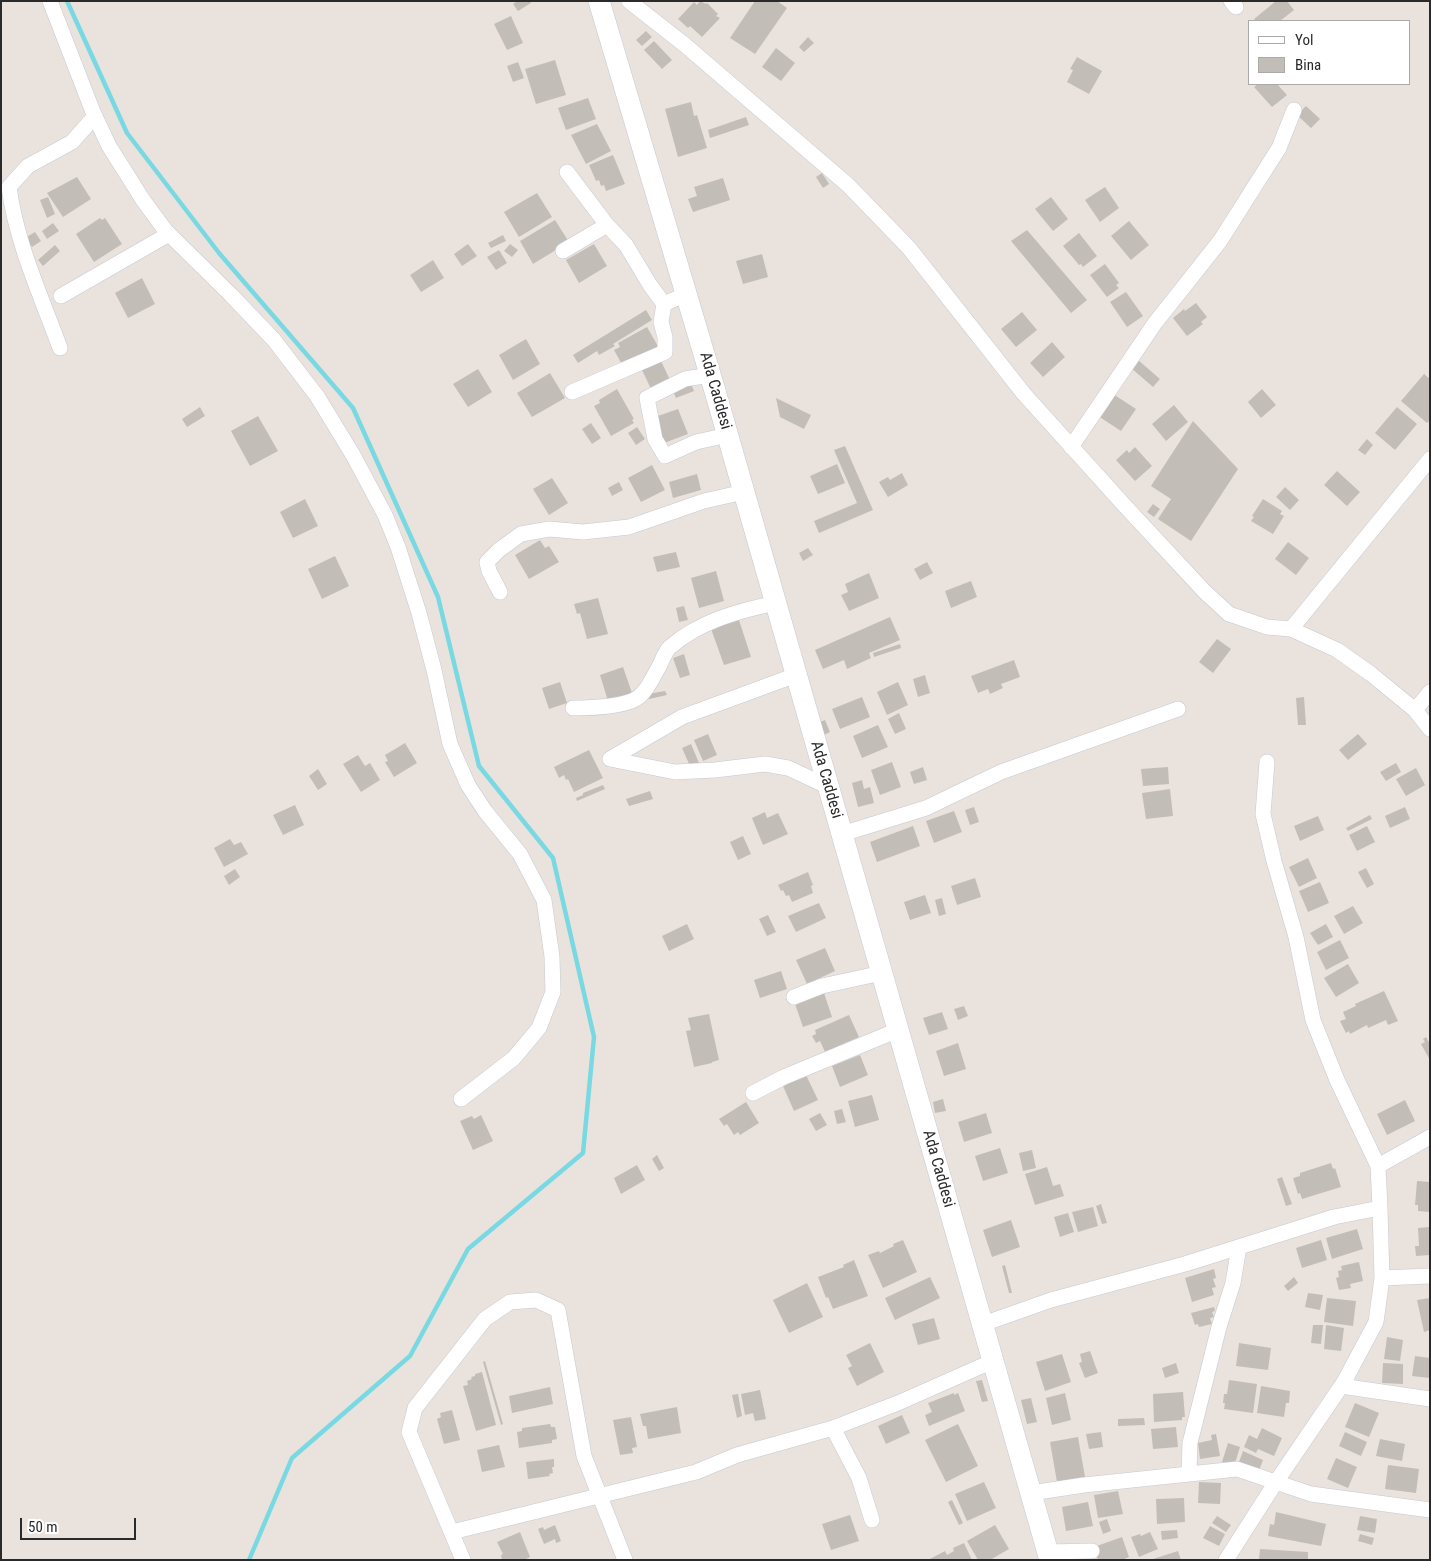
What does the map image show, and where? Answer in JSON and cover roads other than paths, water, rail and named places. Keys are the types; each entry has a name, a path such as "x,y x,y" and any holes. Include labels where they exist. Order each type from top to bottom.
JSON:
{"main road":[{"name":"Ada Caddesi","path":"599,1 728,435 1049,1556"}],"street":[{"path":"50,1 95,116 109,146 143,200 169,234 274,340 318,396 353,455 385,515 398,547 422,622 450,744 468,785 485,811 520,854 544,900 552,957 553,992 540,1028 514,1058 461,1099"},
{"path":"629,1 693,51 848,184 909,248 1024,394 1205,592 1229,614 1267,627 1291,629 1337,650 1371,674 1415,710 1430,729"},
{"path":"1071,447 1155,323 1220,241 1279,148 1294,110"},
{"path":"60,348 30,266 12,209 9,187 28,166 72,142 95,116"},
{"path":"567,172 607,225 626,245 664,304 661,322 665,337 665,352 572,392"},
{"path":"563,251 607,225"},
{"path":"61,296 169,234"},
{"path":"664,304 686,294"},
{"path":"710,375 685,379 647,398 655,439 665,456 696,442 728,435"},
{"path":"1291,629 1430,459"},
{"path":"500,592 489,571 487,562 498,550 520,534 549,528 583,532 629,527 704,501 744,492"},
{"path":"573,708 595,708 625,702 640,696 657,671 669,648 708,622 747,609 776,603"},
{"path":"796,675 682,717 610,759 675,772 715,770 765,764 788,768 828,787"},
{"path":"1415,710 1430,692"},
{"path":"842,834 926,808 1001,772 1178,709"},
{"path":"1226,1560 1341,1386 1376,1322 1382,1278 1378,1166 1337,1080 1313,1020 1296,937 1274,861 1263,814 1266,762"},
{"path":"794,997 822,986 882,973"},
{"path":"753,1093 784,1077 898,1030"},
{"path":"1378,1166 1430,1137"},
{"path":"983,1324 1052,1300 1185,1264 1334,1217 1380,1208"},
{"path":"1188,1473 1190,1443 1219,1326 1233,1283 1239,1247"},
{"path":"1382,1278 1430,1276"},
{"path":"463,1560 408,1432 415,1408 485,1319 510,1302 536,1300 558,1310 584,1456 625,1560"},
{"path":"452,1532 696,1472 737,1455 833,1428 898,1403 993,1361"},
{"path":"1341,1386 1430,1399"},
{"path":"833,1428 859,1478 872,1520"},
{"path":"1031,1493 1188,1473 1237,1469 1310,1494 1430,1510"},
{"path":"1049,1556 1092,1551"}],"waterway":[{"path":"67,1 127,133 219,253 353,408 438,597 479,766 553,858 594,1037 583,1153 468,1249 410,1356 292,1458 249,1560"}]}
